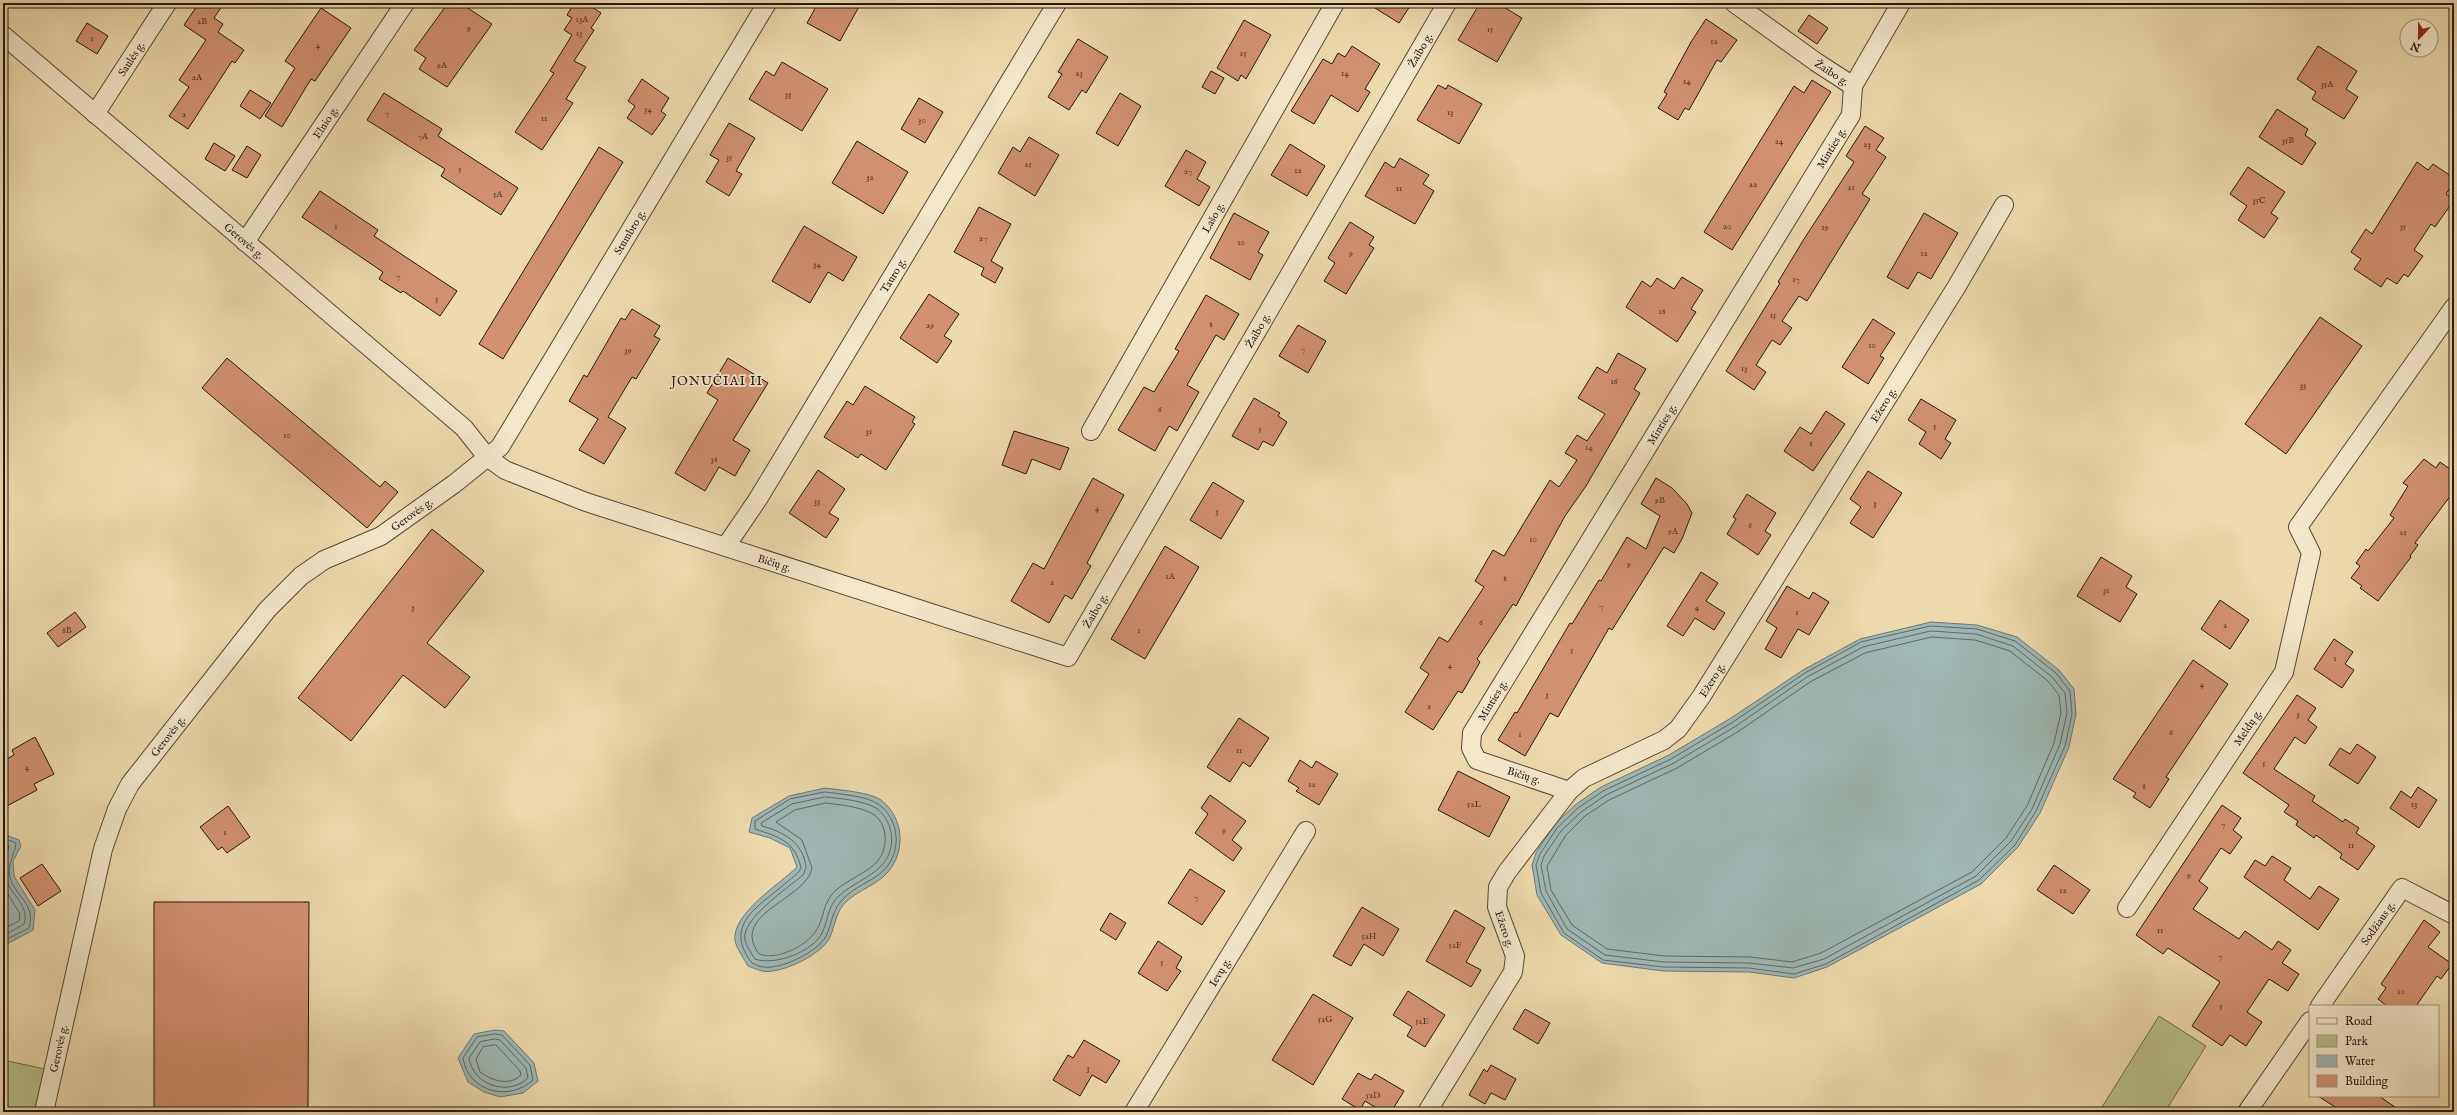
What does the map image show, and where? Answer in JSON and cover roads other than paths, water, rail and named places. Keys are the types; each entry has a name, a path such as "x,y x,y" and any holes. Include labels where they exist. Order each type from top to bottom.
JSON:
{"street":[{"name":"Saulės g.","path":"95,114 167,3"},
{"name":"Elnio g.","path":"245,242 405,3"},
{"name":"Stumbro g.","path":"487,457 500,447 767,3"},
{"name":"Tauro g.","path":"726,546 758,499 1057,3"},
{"name":"Lašo g.","path":"1091,431 1335,3"},
{"name":"Žaibo g.","path":"1068,658 1447,3"},
{"name":"Žaibo g.","path":"1734,3 1816,62 1853,86 1902,3"},
{"name":"Gerovės g.","path":"3,35 464,428 487,457 454,484 381,536 324,560 301,576 267,610 130,784 117,809 103,849 44,1112"},
{"name":"Minties g.","path":"1477,760 1471,748 1472,733 1851,115 1853,86"},
{"name":"Ežero g.","path":"1427,1112 1513,972 1515,956 1497,907 1498,887 1507,872 1569,791 1584,778 1664,740 1678,729 1705,690 1957,286 2004,205"},
{"name":"Meldų g.","path":"2127,908 2284,672 2311,553 2298,527 2454,307"},
{"name":"Bičių g.","path":"487,457 505,470 586,502 726,546 1068,658"},
{"name":"Bičių g.","path":"1477,760 1569,791"},
{"name":"Ievų g.","path":"1134,1112 1306,831"},
{"name":"Sodžiaus g.","path":"2321,1005 2402,888 2454,915"},
{"path":"2247,1112 2309,1022"}],"water":[{"path":"1931,622 1977,625 2017,637 2059,670 2074,689 2076,714 2069,747 2040,813 2018,847 1981,884 1827,967 1794,978 1749,972 1663,971 1602,963 1561,935 1537,895 1532,865 1536,853 1554,825 1575,805 1601,787 1669,755 1731,718 1803,670 1860,639"},
{"path":"825,788 870,795 881,800 889,807 898,825 900,835 900,845 894,864 884,877 856,894 843,906 838,914 830,937 826,944 819,950 800,962 779,970 762,971 748,966 735,941 736,931 741,920 758,900 797,867 790,848 770,838 749,832 752,818 789,796"},
{"path":"3,834 19,840 21,846 13,861 14,876 35,910 33,930 3,946"},
{"path":"495,1030 504,1031 534,1063 538,1081 523,1093 500,1097 484,1092 468,1082 458,1058 474,1034"}],"district":[{"name":"JONUČIAI II","path":"717,380"}]}
